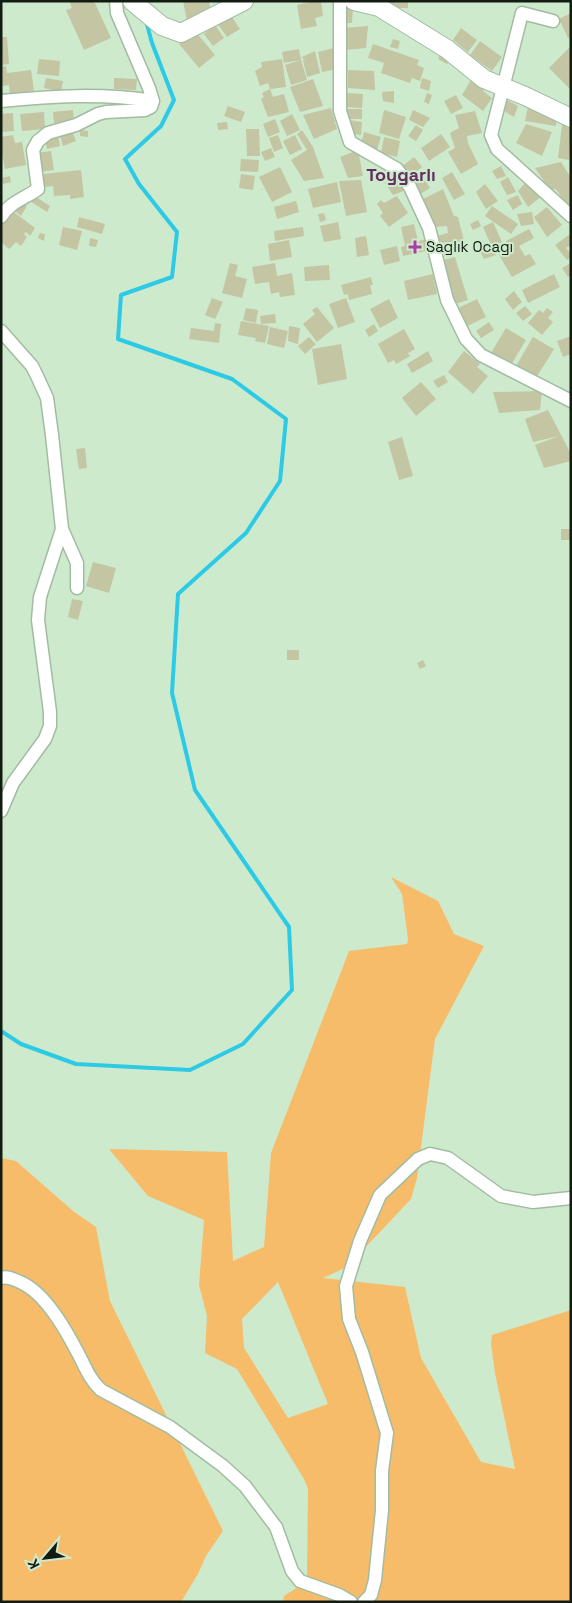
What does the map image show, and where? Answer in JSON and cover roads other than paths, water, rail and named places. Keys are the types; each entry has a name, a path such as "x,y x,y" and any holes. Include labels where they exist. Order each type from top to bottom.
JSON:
{"street":[{"path":"1,217 14,202 38,189 33,150 38,141 48,133 76,125 98,114 145,110 151,107 153,101 149,88 117,13 116,1"},
{"path":"132,1 162,26 181,33 244,1"},
{"path":"340,1 340,111 350,142 397,169 410,188 429,228 446,300 466,339 481,355 571,401"},
{"path":"354,1 379,7 448,48 484,79 571,118"},
{"path":"553,21 522,13 491,135 498,149 571,216"},
{"path":"1,101 76,96 123,96 153,101"},
{"path":"1,331 32,366 47,398 62,529 78,563 77,588"},
{"path":"1,811 9,790 45,739 50,726 50,712 38,620 40,597 62,529"},
{"path":"364,1602 371,1595 374,1580 382,1510 382,1471 387,1433 362,1352 349,1319 346,1286 360,1241 380,1195 418,1159 430,1154 448,1158 501,1196 532,1202 571,1198"},
{"path":"1,1278 7,1277 29,1286 44,1300 73,1344 95,1385 170,1427 223,1466 245,1486 276,1527 292,1571 300,1581 339,1595 351,1602"}],"waterway":[{"path":"1,1031 21,1044 76,1064 190,1070 243,1044 292,990 289,927 195,790 172,693 178,594 246,533 280,481 286,419 232,379 118,339 121,295 172,277 177,232 139,184 125,159 161,126 174,100 152,43 146,21"}],"place":[{"name":"Saglık Ocagı","path":"415,247"}],"district":[{"name":"Toygarlı","path":"401,175"}]}
